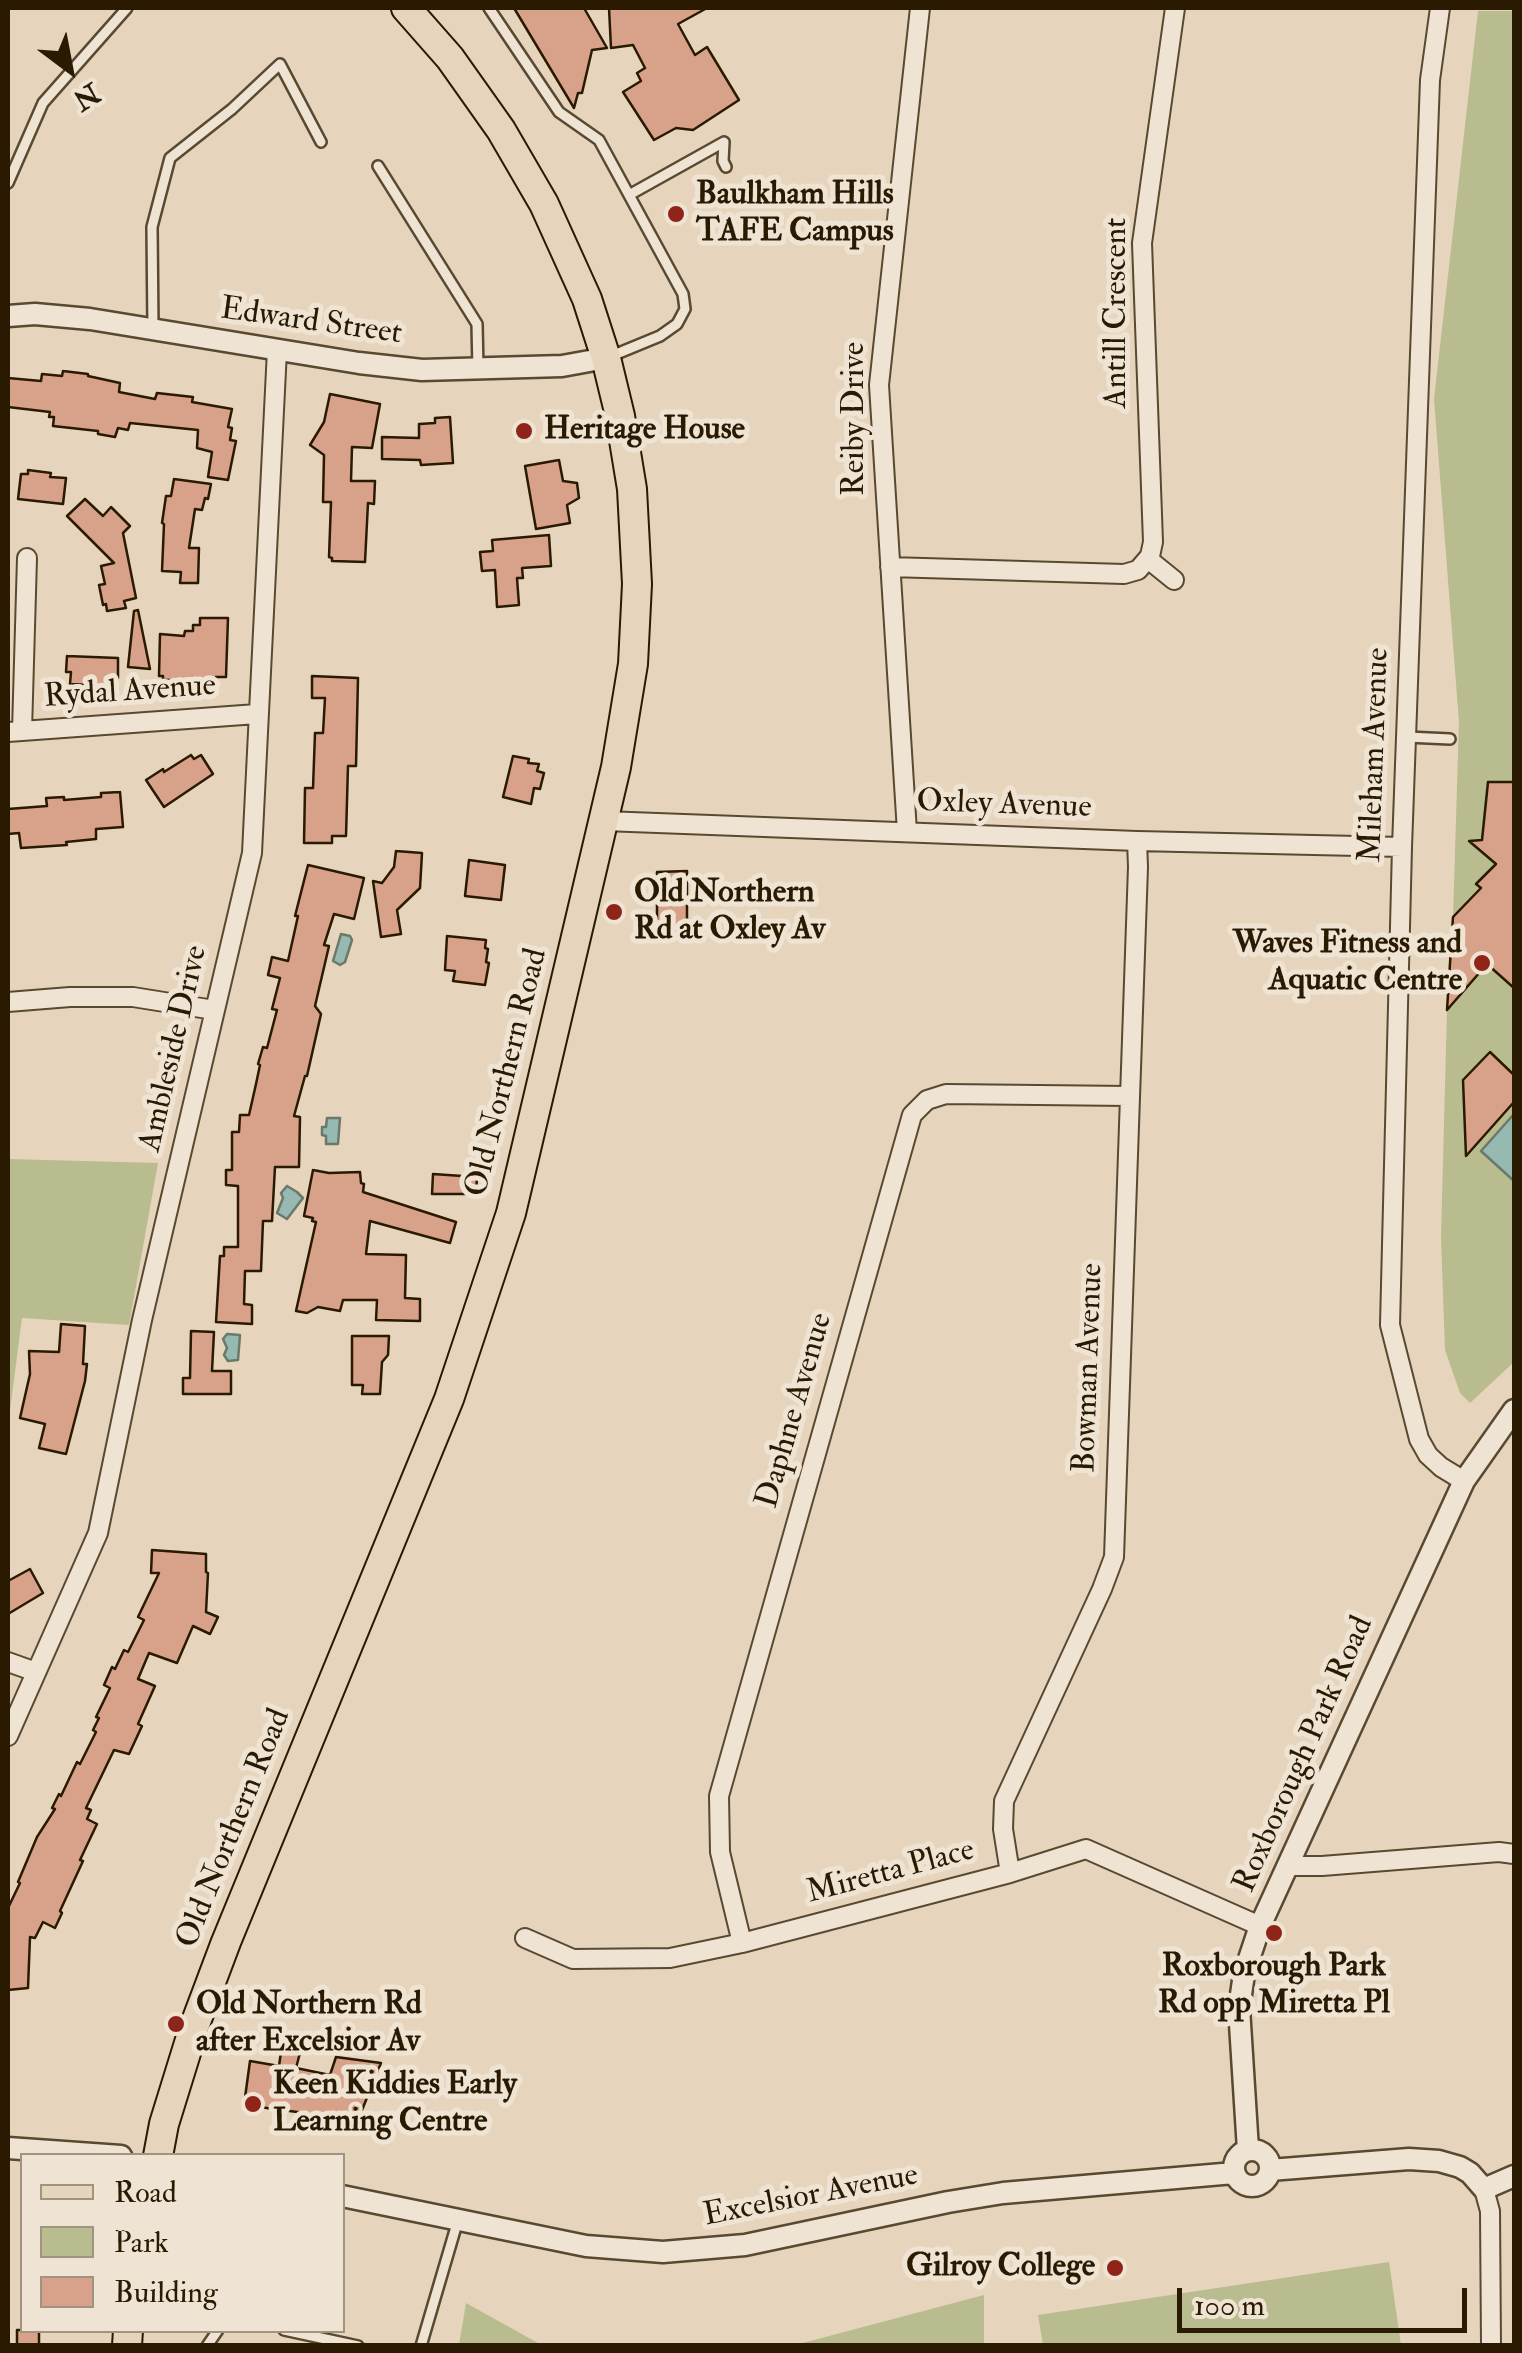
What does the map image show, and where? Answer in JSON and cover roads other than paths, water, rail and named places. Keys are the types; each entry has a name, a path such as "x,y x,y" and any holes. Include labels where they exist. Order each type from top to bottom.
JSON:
{"main road":[{"name":"Old Northern Road","path":"159,2153 189,2043 226,1942 448,1400 511,1213 616,768 633,664 637,584 630,470 606,358 573,265 522,164 476,92 406,8"}],"street":[{"name":"Reiby Drive","path":"907,832 879,385 920,8"},
{"name":"Antill Crescent","path":"1148,560 1153,542 1142,243 1175,8"},
{"name":"Mileham Avenue","path":"1440,8 1430,80 1402,847 1390,1325 1419,1439 1428,1455 1464,1481"},
{"name":"Edward Street","path":"8,316 63,316 422,370 562,366 606,358"},
{"name":"Ambleside Drive","path":"8,1736 98,1533 142,1320 252,852 277,350"},
{"path":"15,732 27,558"},
{"path":"890,566 1124,574 1138,570 1148,560 1174,580"},
{"name":"Rydal Avenue","path":"15,732 257,714"},
{"name":"Oxley Avenue","path":"604,821 1402,847"},
{"name":"Bowman Avenue","path":"1010,1873 1003,1828 1004,1801 1114,1557 1137,840"},
{"path":"8,1002 70,997 134,998 214,1010"},
{"name":"Daphne Avenue","path":"742,1942 720,1852 719,1796 912,1115 927,1100 946,1094 1129,1096"},
{"name":"Roxborough Park Road","path":"1248,2150 1240,2008 1244,1974 1260,1926 1464,1481 1514,1410"},
{"path":"8,1662 36,1672"},
{"name":"Miretta Place","path":"525,1938 573,1959 670,1958 1010,1873 1086,1849 1260,1926"},
{"path":"1287,1866 1514,1854"},
{"path":"8,2148 79,2153"},
{"path":"1248,2150 1264,2154 1270,2163 1265,2182 1256,2186 1241,2184 1234,2173 1234,2162 1248,2150"},
{"path":"1270,2170 1409,2159 1438,2161 1470,2173 1484,2190 1490,2210 1492,2346"},
{"name":"Excelsior Avenue","path":"345,2197 586,2246 663,2252 745,2246 910,2209 1003,2193 1234,2173"},
{"path":"1484,2190 1514,2176"}],"lane":[{"path":"8,182 43,103 128,8"},
{"path":"489,8 559,112 598,140 683,294 685,310 678,324 628,351 606,358"},
{"path":"153,330 152,227 170,158 232,109 280,64 322,142"},
{"path":"628,195 724,142 726,167"},
{"path":"378,166 477,324 478,369"},
{"path":"1407,738 1450,739"},
{"path":"421,2346 458,2220"},
{"path":"298,2333 358,2346"}],"water":[{"path":"341,934 352,940 345,962 340,965 333,961"},
{"path":"1514,1114 1514,1181 1481,1151"},
{"path":"327,1118 340,1118 338,1144 326,1144 326,1136 322,1135"},
{"path":"287,1186 303,1198 287,1219 277,1213 281,1193"},
{"path":"227,1334 240,1335 238,1360 228,1361 224,1355 227,1348 223,1339"}],"place":[{"name":"Baulkham Hills TAFE Campus","path":"676,214"},
{"name":"Heritage House","path":"524,431"},
{"name":"Old Northern Rd at Oxley Av","path":"614,912"},
{"name":"Waves Fitness and Aquatic Centre","path":"1482,963"},
{"name":"Roxborough Park Rd opp Miretta Pl","path":"1274,1933"},
{"name":"Old Northern Rd after Excelsior Av","path":"176,2024"},
{"name":"Keen Kiddies Early Learning Centre","path":"253,2104"},
{"name":"Gilroy College","path":"1115,2268"}]}
